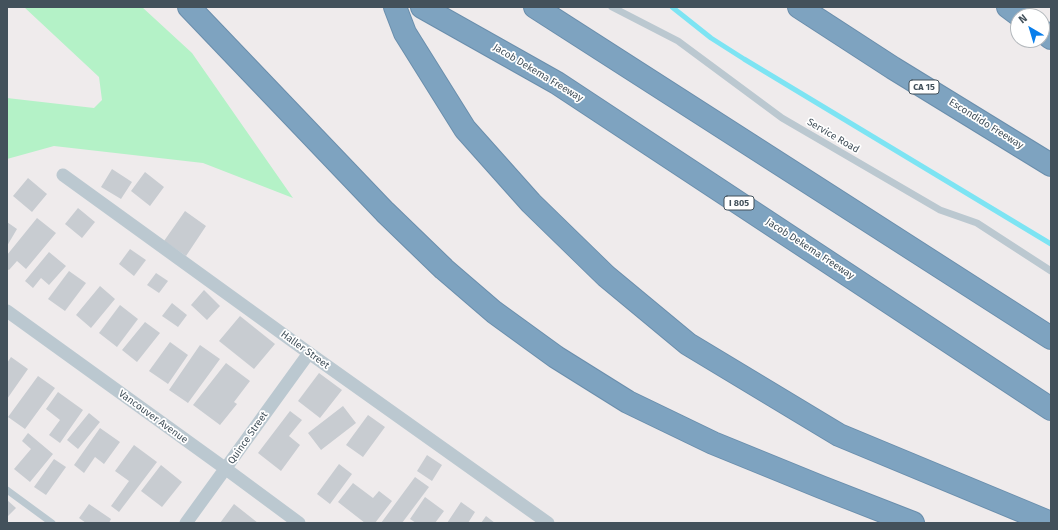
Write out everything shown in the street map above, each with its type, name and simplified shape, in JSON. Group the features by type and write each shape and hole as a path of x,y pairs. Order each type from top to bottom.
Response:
{"highway":[{"path":"189,7 385,212 444,269 494,312 556,357 628,402 713,443 913,523"},
{"path":"395,7 405,33 465,129 531,203 600,271 688,344 839,435 1050,523"},
{"name":"Jacob Dekema Freeway","path":"422,7 557,83 1051,409"},
{"path":"535,7 1051,338"},
{"name":"Escondido Freeway","path":"798,7 893,68 1051,165"}],"street":[{"name":"Haller Street","path":"63,175 309,353 548,523"},
{"name":"Vancouver Avenue","path":"7,311 299,523"},
{"name":"Quince Street","path":"186,523 309,353"}],"lane":[{"name":"Service Road","path":"612,7 678,41 782,118 940,210 977,223 1051,271"},
{"path":"7,490 52,523"}],"green space":[{"path":"24,7 142,7 192,53 293,198 203,163 54,146 7,159 7,98 94,108 102,100 99,77"}],"building":[{"path":"112,169 132,182 121,199 101,187"},
{"path":"145,172 164,187 150,206 131,191"},
{"path":"28,178 47,194 32,212 13,196"},
{"path":"78,208 95,222 82,238 65,224"},
{"path":"185,211 206,226 186,256 164,241"},
{"path":"37,218 56,233 26,269 17,261 9,270 7,269 7,255"},
{"path":"7,222 17,229 7,246"},
{"path":"130,249 146,260 134,276 119,264"},
{"path":"49,252 66,266 49,285 41,278 33,288 25,281"},
{"path":"69,271 86,283 65,311 48,299"},
{"path":"156,273 168,281 159,293 147,285"},
{"path":"100,286 115,299 91,328 76,315"},
{"path":"204,290 220,306 207,320 191,305"},
{"path":"172,303 187,315 178,327 162,316"},
{"path":"120,305 138,319 117,347 99,333"},
{"path":"240,316 275,344 254,369 219,341"},
{"path":"145,322 160,333 137,362 122,350"},
{"path":"170,342 188,355 168,384 149,371"},
{"path":"200,345 220,359 188,403 169,390"},
{"path":"11,357 28,369 7,399 7,363"},
{"path":"226,363 250,381 234,402 237,404 220,425 193,405"},
{"path":"319,373 342,390 320,418 298,401"},
{"path":"38,376 55,388 25,429 8,417"},
{"path":"58,392 83,410 60,443 49,435 60,420 46,409"},
{"path":"343,406 356,423 321,450 308,433"},
{"path":"290,411 302,420 289,436 300,445 281,471 258,453"},
{"path":"89,413 100,422 78,449 67,440"},
{"path":"368,415 385,427 363,457 346,445"},
{"path":"100,428 120,442 104,464 95,457 84,473 74,465"},
{"path":"28,433 53,454 30,482 14,469 31,449 22,441"},
{"path":"134,445 157,462 119,512 111,506 129,481 115,471"},
{"path":"427,455 442,465 432,481 417,471"},
{"path":"54,459 66,467 46,495 34,487"},
{"path":"339,464 352,474 330,504 317,494"},
{"path":"161,465 182,482 162,507 141,491"},
{"path":"415,477 429,487 402,523 381,523"},
{"path":"353,483 373,498 379,491 392,501 375,523 365,523 338,502"},
{"path":"425,497 444,511 435,523 416,523 410,519"},
{"path":"7,500 16,508 7,517"},
{"path":"461,502 475,512 468,523 447,523"},
{"path":"89,504 111,519 109,523 86,523 79,518"},
{"path":"234,504 258,523 220,523"},
{"path":"486,516 495,523 481,523"}],"waterway":[{"path":"672,7 711,38 744,59 1051,244"}]}
